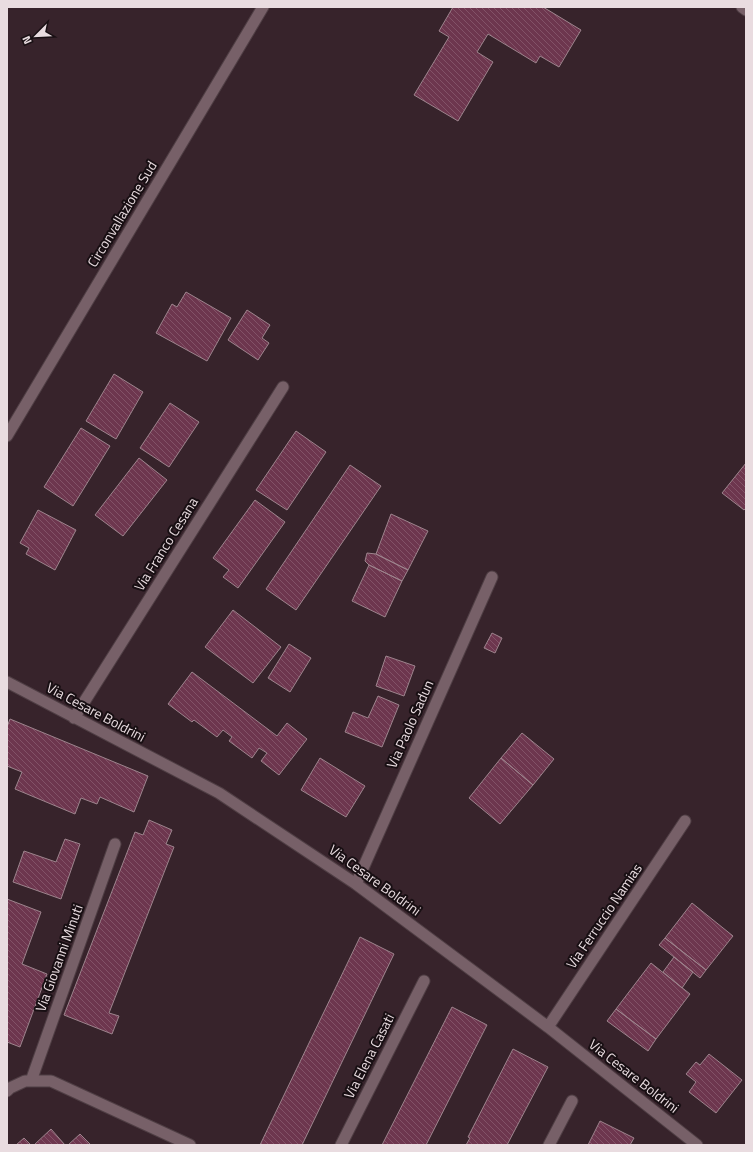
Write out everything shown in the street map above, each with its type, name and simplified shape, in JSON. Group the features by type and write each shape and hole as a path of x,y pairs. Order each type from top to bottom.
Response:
{"street":[{"name":"Circonvallazione Sud","path":"7,436 263,7"},
{"path":"742,7 746,10"},
{"name":"Via Franco Cesana","path":"74,718 282,387"},
{"name":"Via Paolo Sadun","path":"356,884 492,577"},
{"name":"Via Cesare Boldrini","path":"7,682 219,793 356,884 548,1027 698,1145"},
{"name":"Via Ferruccio Namias","path":"548,1027 686,821"},
{"name":"Via Giovanni Minuti","path":"31,1081 115,844"},
{"name":"Via Elena Casati","path":"341,1145 424,981"},
{"path":"7,1091 25,1081 51,1081 190,1145"},
{"path":"549,1145 572,1101"}],"building":[{"path":"453,7 543,7 581,30 559,67 540,56 536,63 488,34 477,52 493,62 458,121 414,95 449,37 439,31"},
{"path":"186,292 231,318 207,361 156,333 172,304 177,307"},
{"path":"247,310 270,325 262,338 269,343 258,360 228,340"},
{"path":"114,374 143,392 116,439 86,421"},
{"path":"170,403 199,422 169,467 140,448"},
{"path":"81,428 110,446 73,506 44,487"},
{"path":"296,431 326,452 287,510 256,490"},
{"path":"139,458 167,480 123,536 95,515"},
{"path":"746,463 746,508 744,510 722,493"},
{"path":"350,465 381,486 296,610 266,589"},
{"path":"255,500 285,522 238,588 223,577 229,570 213,558"},
{"path":"38,510 76,530 55,570 26,554 29,548 20,543"},
{"path":"391,514 428,531 408,570 376,554"},
{"path":"367,553 376,554 408,570 402,581 369,565 365,561"},
{"path":"369,565 402,581 385,617 352,601"},
{"path":"233,610 281,647 253,683 205,647"},
{"path":"492,633 502,638 495,653 484,648"},
{"path":"289,644 311,658 290,692 268,678"},
{"path":"386,656 415,666 404,696 376,686"},
{"path":"192,672 277,736 287,723 307,739 279,775 261,761 267,753 259,748 252,758 229,741 232,737 223,730 217,737 194,720 192,722 168,704"},
{"path":"378,696 399,705 382,747 345,732 353,712 368,718"},
{"path":"10,719 148,776 134,812 100,797 97,804 81,798 75,814 15,789 22,772 7,766 7,727"},
{"path":"522,733 554,759 533,785 501,758"},
{"path":"320,758 365,786 346,817 301,790"},
{"path":"501,758 533,785 500,824 469,798"},
{"path":"149,820 172,830 166,844 174,847 109,1013 119,1016 112,1034 64,1015 135,832 143,835"},
{"path":"65,839 80,844 61,899 13,882 24,851 56,862"},
{"path":"7,899 41,912 22,964 47,974 20,1047 7,1042"},
{"path":"692,903 733,936 706,970 665,938"},
{"path":"360,937 394,954 302,1145 260,1145"},
{"path":"665,938 706,970 700,978 659,945"},
{"path":"674,957 693,972 682,988 663,972"},
{"path":"651,963 690,994 656,1039 616,1009"},
{"path":"452,1007 487,1025 426,1145 382,1145"},
{"path":"616,1009 656,1039 648,1051 607,1021"},
{"path":"513,1049 548,1067 507,1145 466,1145 470,1138 468,1137"},
{"path":"709,1054 742,1080 716,1113 689,1092 696,1082 686,1074 696,1062 700,1065"},
{"path":"600,1121 634,1138 630,1145 588,1145"},
{"path":"51,1129 65,1145 34,1145"},
{"path":"80,1134 91,1145 68,1145"},
{"path":"24,1138 31,1145 16,1145"}]}
